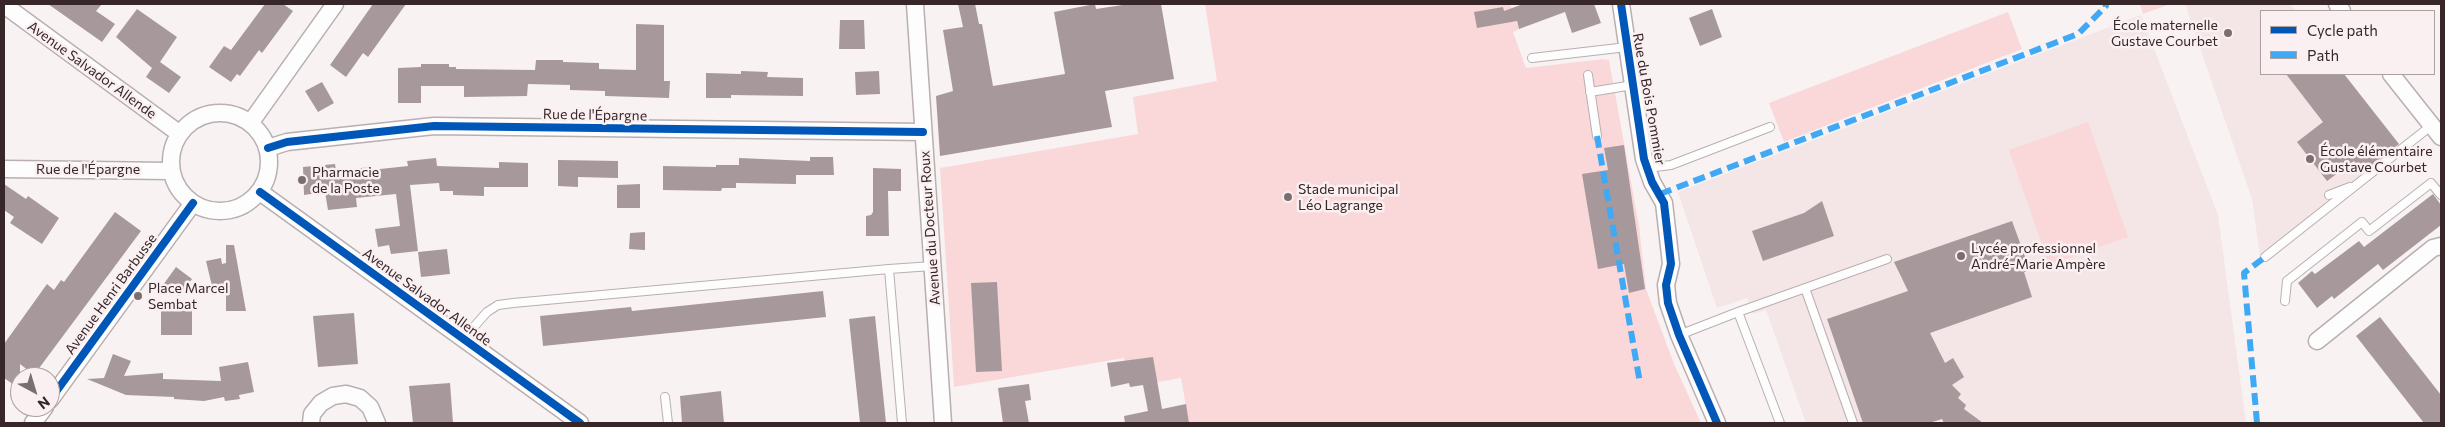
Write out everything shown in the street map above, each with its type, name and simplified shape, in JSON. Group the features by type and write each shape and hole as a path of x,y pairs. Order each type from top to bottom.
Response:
{"street":[{"path":"251,122 335,4"},
{"name":"Avenue du Docteur Roux","path":"915,4 943,423"},
{"name":"Rue du Bois Pommier","path":"1621,4 1647,168 1652,182 1664,203 1671,264 1666,285 1668,303 1679,335 1717,423"},
{"name":"Avenue Salvador Allende","path":"4,5 180,134"},
{"path":"2392,75 2437,131"},
{"path":"226,112 251,122 261,134 268,148 270,163 267,179 260,192 249,202 235,209 221,212 206,209 193,203 179,189 171,171 173,145 180,134 194,120 212,113 226,112"},
{"name":"Rue de l'Épargne","path":"268,148 287,142 434,126 923,132"},
{"name":"Rue de l'Épargne","path":"4,169 171,171"},
{"name":"Avenue Salvador Allende","path":"260,192 580,423"},
{"name":"Avenue Henri Barbusse","path":"60,386 193,203"},
{"path":"2317,341 2433,248 2441,246"},
{"path":"311,423 312,414 321,403 332,396 346,394 360,398 370,407 377,423"}],"lane":[{"path":"1532,58 1627,47"},
{"path":"1588,75 1597,136"},
{"path":"1590,92 1633,85"},
{"path":"1647,168 1671,165 1770,127"},
{"path":"2265,257 2356,185 2437,131"},
{"path":"2285,301 2287,281 2362,222 2369,231 2431,183 2441,195"},
{"path":"2329,195 2356,185"},
{"path":"1679,335 1887,259"},
{"path":"464,338 487,312 498,305 932,266"},
{"path":"889,269 902,423"},
{"path":"1805,288 1853,423"},
{"path":"1738,312 1780,423"},
{"path":"665,397 668,423"}],"shaded area":[{"name":"Stade municipal Léo Lagrange","path":"1205,4 1510,4 1519,29 1513,32 1526,68 1603,59 1609,60 1639,226 1646,289 1674,364 1701,423 1189,423 1181,378 1130,387 1124,358 954,387 940,168 1138,134 1133,97 1217,81"},
{"path":"2140,4 2170,4 2143,14"},
{"name":"École élémentaire Gustave Courbet","path":"2185,4 2290,4 2295,10 2260,10 2260,75 2345,75 2399,145 2260,256 2252,199"},
{"path":"2008,12 2022,49 1784,142 1769,103"},
{"name":"Lycée professionnel André-Marie Ampère","path":"2141,15 2218,215 2246,423 1806,423 1766,310 1753,314 1747,298 1717,308 1678,192"},
{"path":"2088,122 2128,237 2049,265 2009,150"}],"building":[{"path":"48,4 102,4 96,11 115,24 102,42"},
{"path":"265,4 283,4 293,11 262,53 259,50 240,76 237,74 231,82 209,67 224,46 231,50"},
{"path":"373,4 406,4 368,57 363,53 346,77 330,65"},
{"path":"958,4 975,4 979,24 982,24 993,86 1065,74 1054,12 1095,4 1096,9 1129,4 1161,4 1174,79 1105,91 1112,127 940,156 936,96 953,91 943,30 963,27"},
{"path":"1523,4 1594,4 1601,23 1572,33 1565,12 1519,29 1517,21 1477,28 1474,12 1503,7 1504,11"},
{"path":"137,9 177,37 160,62 181,77 169,93 146,77 152,68 116,37"},
{"path":"1712,9 1722,37 1700,46 1689,18"},
{"path":"840,20 864,20 865,49 839,49"},
{"path":"636,24 664,25 664,81 670,81 669,98 605,96 605,91 570,90 570,85 528,84 527,96 464,97 464,86 421,86 421,103 398,103 398,68 421,67 421,64 449,64 449,67 456,67 456,69 535,70 536,60 563,60 563,62 599,63 599,69 636,70"},
{"path":"741,71 768,72 767,77 803,78 803,96 731,95 731,98 706,98 706,73 741,74"},
{"path":"879,71 880,94 856,95 855,72"},
{"path":"2287,75 2345,75 2399,144 2363,172 2354,161 2327,181 2297,142 2323,122"},
{"path":"322,82 334,103 318,112 305,91"},
{"path":"1624,145 1645,289 1629,293 1624,264 1598,269 1582,174 1608,170 1604,148"},
{"path":"810,157 833,157 834,175 796,175 796,184 736,183 736,188 722,188 721,191 663,190 663,166 716,167 716,165 739,165 739,158 810,161"},
{"path":"436,158 437,166 499,168 499,162 528,163 528,187 484,187 484,196 453,195 453,191 440,191 439,183 410,185 418,251 391,254 389,245 378,247 375,229 400,226 396,194 356,198 357,207 328,210 325,192 304,195 303,167 335,164 336,171 370,167 371,170 408,166 407,161"},
{"path":"558,160 618,161 618,178 578,177 578,187 558,186"},
{"path":"873,168 901,169 901,191 888,191 889,236 866,236 866,216 871,215 873,212"},
{"path":"4,184 26,199 28,196 59,218 42,244 10,223 14,217 4,210"},
{"path":"640,184 640,208 617,208 617,185"},
{"path":"2433,194 2441,205 2441,225 2383,270 2378,264 2334,299 2332,296 2317,308 2298,283 2312,271 2315,274 2359,241 2364,247"},
{"path":"1822,201 1834,236 1763,261 1752,231 1804,213"},
{"path":"115,212 141,231 40,367 24,367 20,364 20,367 10,367 10,382 4,378 4,344 47,284 54,290 61,280 64,282"},
{"path":"2012,221 2030,270 2024,272 2032,297 1930,333 1945,363 1953,358 1964,377 1952,385 1961,394 1958,398 1966,405 1964,409 1983,423 1944,423 1942,419 1929,423 1863,423 1827,319 1908,291 1894,262"},
{"path":"645,232 645,250 629,249 630,233"},
{"path":"226,245 234,245 246,311 226,311 226,283 212,286 206,261 221,258 222,264 226,263"},
{"path":"447,249 450,274 421,277 418,252"},
{"path":"176,267 192,279 179,296 163,285"},
{"path":"997,282 1002,371 976,372 971,283"},
{"path":"823,291 826,317 543,346 540,316 631,307 632,311"},
{"path":"161,310 192,311 192,335 161,335"},
{"path":"354,313 358,364 318,367 313,316"},
{"path":"875,316 886,423 860,423 849,319"},
{"path":"2380,317 2441,395 2441,423 2424,423 2356,336"},
{"path":"113,354 131,361 124,376 163,373 163,379 221,381 219,367 248,362 254,392 239,395 240,399 225,401 224,397 204,401 174,399 174,397 126,395 87,379 104,378"},
{"path":"1153,357 1162,409 1186,404 1189,423 1125,423 1124,416 1148,411 1143,385 1130,387 1129,383 1111,387 1107,363"},
{"path":"450,383 453,423 413,423 409,386"},
{"path":"1029,384 1031,400 1025,401 1029,423 1003,423 998,388"},
{"path":"721,391 724,423 682,423 680,396"}],"marked path":[{"path":"1660,194 2078,34 2106,6 2105,4"},
{"path":"1597,136 1640,383"},
{"path":"2257,423 2244,273 2265,257"}],"cycle path":[{"path":"1621,4 1644,159 1652,182 1664,203 1671,264 1666,285 1668,303 1679,335 1717,423"},
{"path":"268,148 287,142 434,126 923,132"},
{"path":"260,192 580,423"},
{"path":"60,386 193,203"}],"place":[{"name":"École maternelle Gustave Courbet","path":"2228,33"},
{"name":"École élémentaire Gustave Courbet","path":"2310,159"},
{"name":"Pharmacie de la Poste","path":"302,180"},
{"name":"Stade municipal Léo Lagrange","path":"1288,197"},
{"name":"Lycée professionnel André-Marie Ampère","path":"1961,256"},
{"name":"Place Marcel Sembat","path":"138,296"}]}
